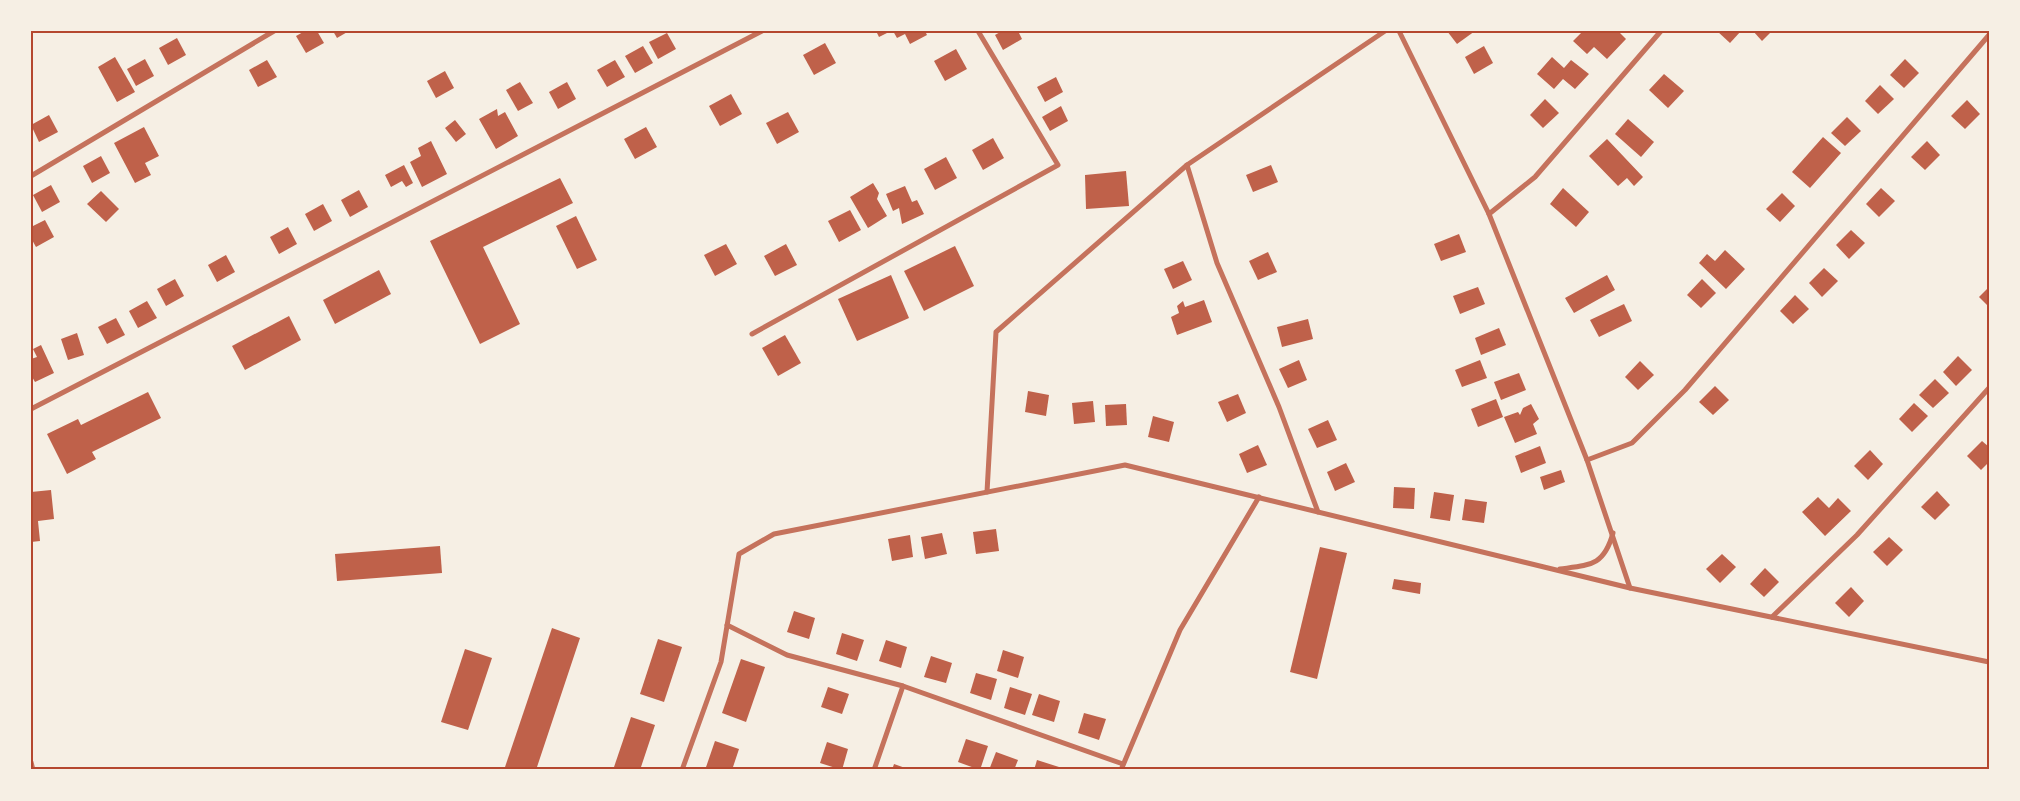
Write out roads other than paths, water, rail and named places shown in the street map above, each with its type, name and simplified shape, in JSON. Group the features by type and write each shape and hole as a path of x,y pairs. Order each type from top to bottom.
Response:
{"street":[{"path":"31,176 274,31"},
{"path":"31,409 762,31"},
{"path":"752,334 1058,165 978,31"},
{"path":"987,492 996,332 1187,165 1385,31"},
{"path":"1399,31 1489,214 1588,460 1630,588"},
{"path":"1489,214 1535,177 1661,31"},
{"path":"1588,460 1632,443 1685,390 1989,35"},
{"path":"1187,165 1217,262 1279,407 1318,512"},
{"path":"1772,617 1857,535 1989,388"},
{"path":"682,770 721,662 739,554 774,534 1125,465 1630,588 1989,662"},
{"path":"727,625 787,654 903,686 1122,767 1180,630 1259,497"},
{"path":"1555,570 1589,566 1602,558 1609,548 1613,532"},
{"path":"874,770 903,686"},
{"path":"31,762 32,770"}]}
